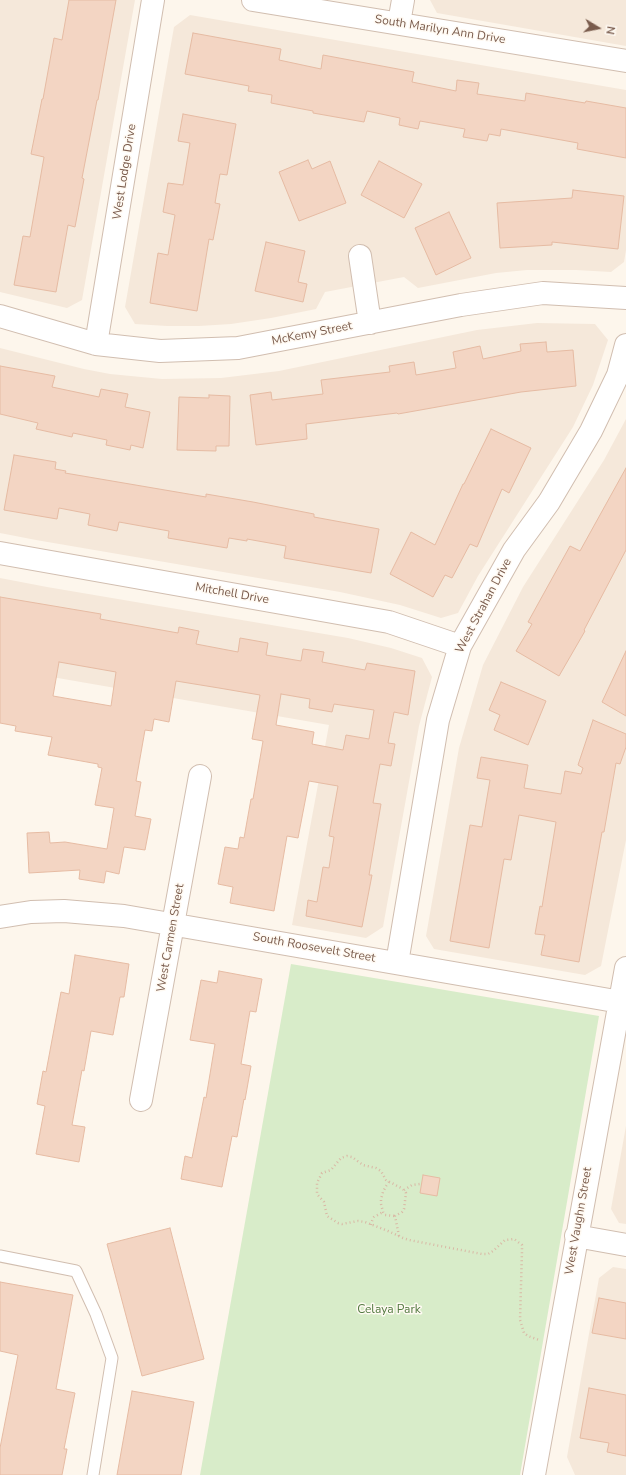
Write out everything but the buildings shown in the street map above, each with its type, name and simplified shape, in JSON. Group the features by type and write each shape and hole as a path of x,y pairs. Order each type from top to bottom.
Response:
{"street":[{"name":"West Lodge Drive","path":"96,344 153,0"},
{"name":"South Marilyn Ann Drive","path":"253,0 626,61"},
{"path":"399,23 403,0"},
{"path":"360,256 370,323"},
{"name":"McKemy Street","path":"0,316 96,344 160,351 238,348 461,305 543,293 626,298"},
{"name":"West Strahan Drive","path":"397,963 438,720 460,646 514,550 549,502 592,431 618,375 626,345"},
{"name":"Mitchell Drive","path":"0,553 389,622 460,646"},
{"name":"West Carmen Street","path":"141,1100 200,776"},
{"name":"South Roosevelt Street","path":"0,917 31,912 64,911 124,916 623,1002"},
{"name":"West Vaughn Street","path":"534,1475 576,1236 623,1002 626,968"},
{"path":"576,1236 626,1245"}],"lane":[{"path":"0,1256 76,1271 96,1314 112,1358 93,1475"}],"path":[{"path":"390,1182 386,1186 381,1199 383,1212 385,1215 395,1216 404,1209 406,1193 404,1190 399,1186 386,1180 381,1171 376,1168 363,1165 352,1156 341,1158 331,1170 322,1173 318,1182 317,1194 324,1202 327,1216 338,1223 342,1224 358,1221 409,1240 488,1254 505,1240 514,1239 522,1245 520,1320 522,1329 524,1333 533,1338 557,1343"},
{"path":"404,1190 412,1185 420,1184"},
{"path":"372,1225 374,1217 383,1212"},
{"path":"395,1216 399,1236"}],"shaded area":[{"path":"0,0 135,0 82,300 67,308 0,292"},
{"path":"430,0 626,0 626,46 437,13"},
{"path":"190,15 626,90 626,250 624,262 611,272 527,270 496,273 418,288 404,277 325,292 316,309 271,318 231,324 199,326 135,324 125,307 174,27"},
{"path":"537,323 595,324 608,340 593,385 573,427 478,576 458,613 441,618 400,605 340,592 0,533 0,348 110,374 162,379 221,378 279,371 477,330"},
{"path":"626,419 626,840 601,966 585,975 434,949 426,936 459,748 483,665 523,587 604,460"},
{"path":"0,578 348,638 391,648 422,658 432,677 419,726 383,927 366,938 292,925 329,725 0,668"},
{"path":"626,1126 626,1224 619,1223 611,1209"},
{"path":"613,1267 626,1269 626,1475 575,1475 567,1457 599,1278"}],"green space":[{"name":"Celaya Park","path":"291,964 599,1016 520,1475 200,1475"}]}
